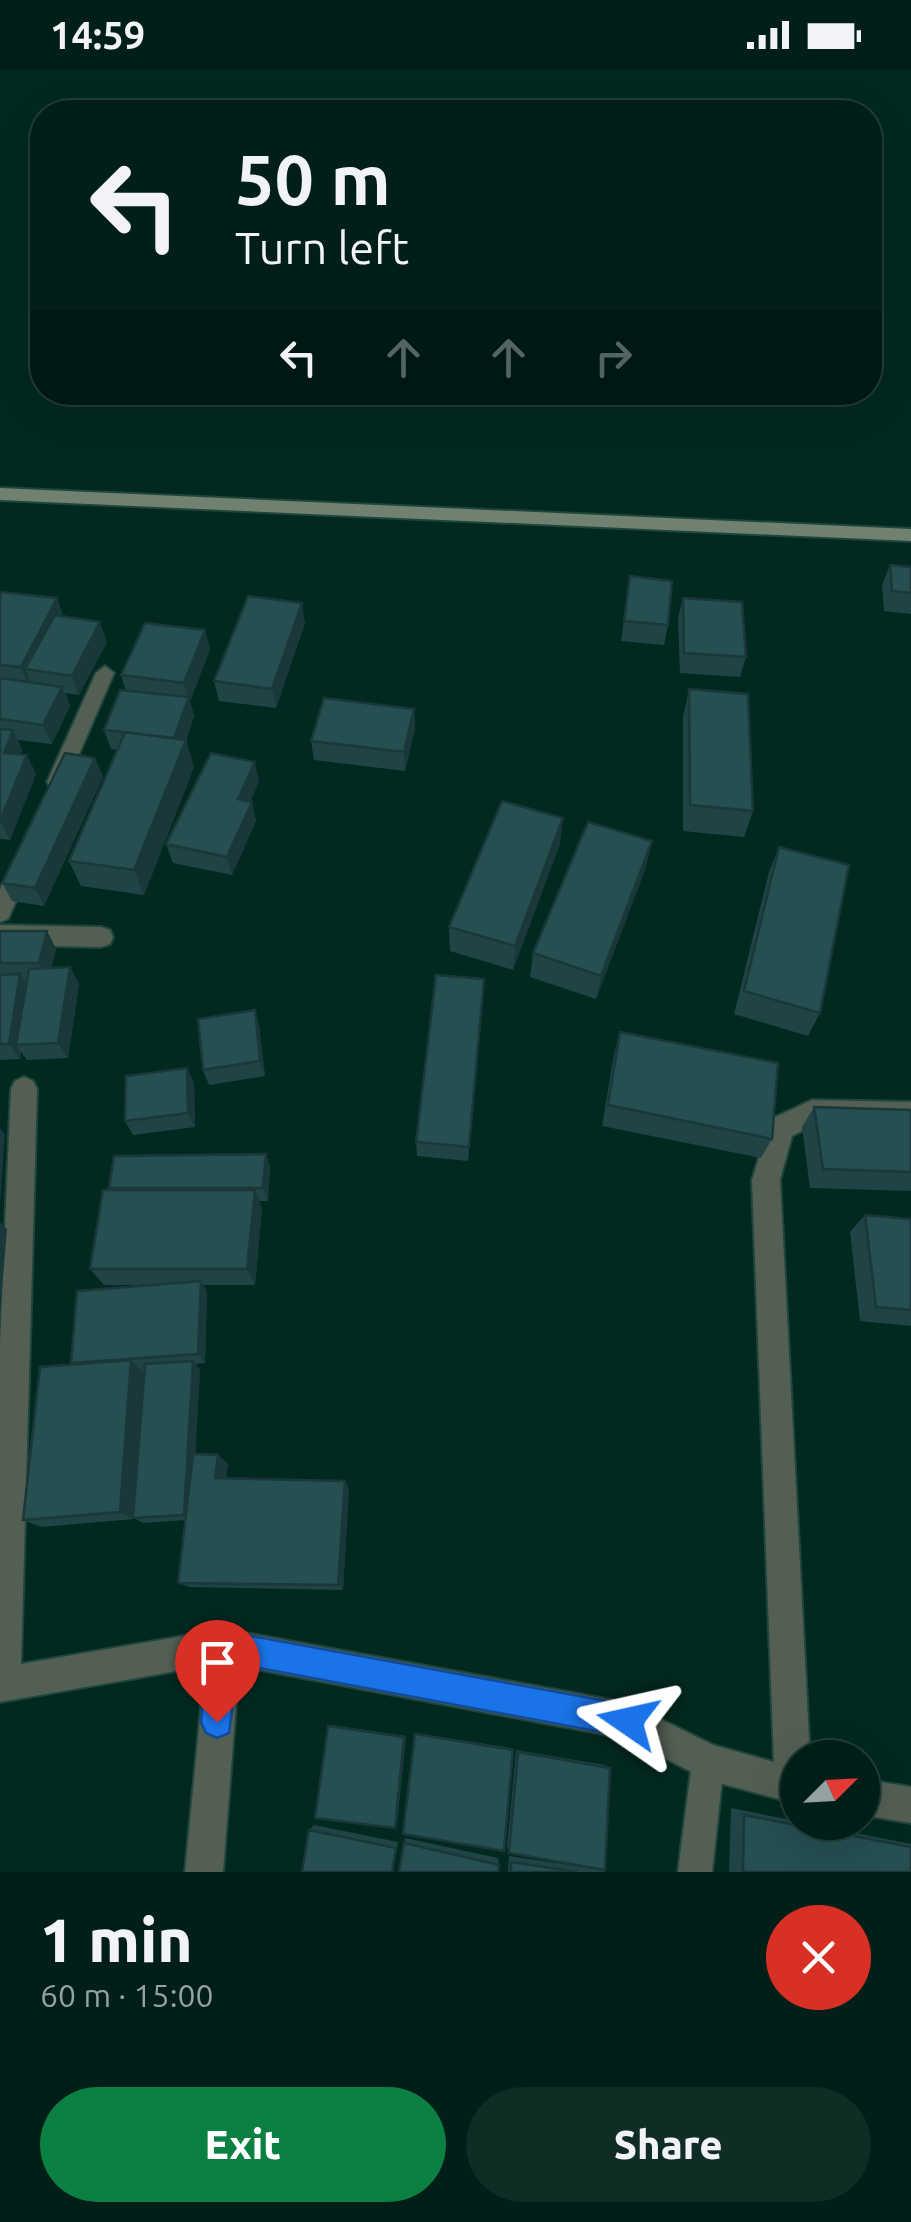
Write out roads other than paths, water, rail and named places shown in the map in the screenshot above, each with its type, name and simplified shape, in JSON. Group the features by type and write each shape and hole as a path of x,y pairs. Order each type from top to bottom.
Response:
{"street":[{"path":"0,494 911,534"},
{"path":"0,935 101,936"},
{"path":"24,1088 1,1685 224,1646 628,1721 708,1762 780,1782"},
{"path":"793,1740 766,1180 780,1128 812,1112 911,1114"},
{"path":"204,1872 224,1646"},
{"path":"880,1800 911,1805"}],"lane":[{"path":"45,810 104,674"},
{"path":"0,913 30,845"},
{"path":"696,1872 708,1762"}]}
